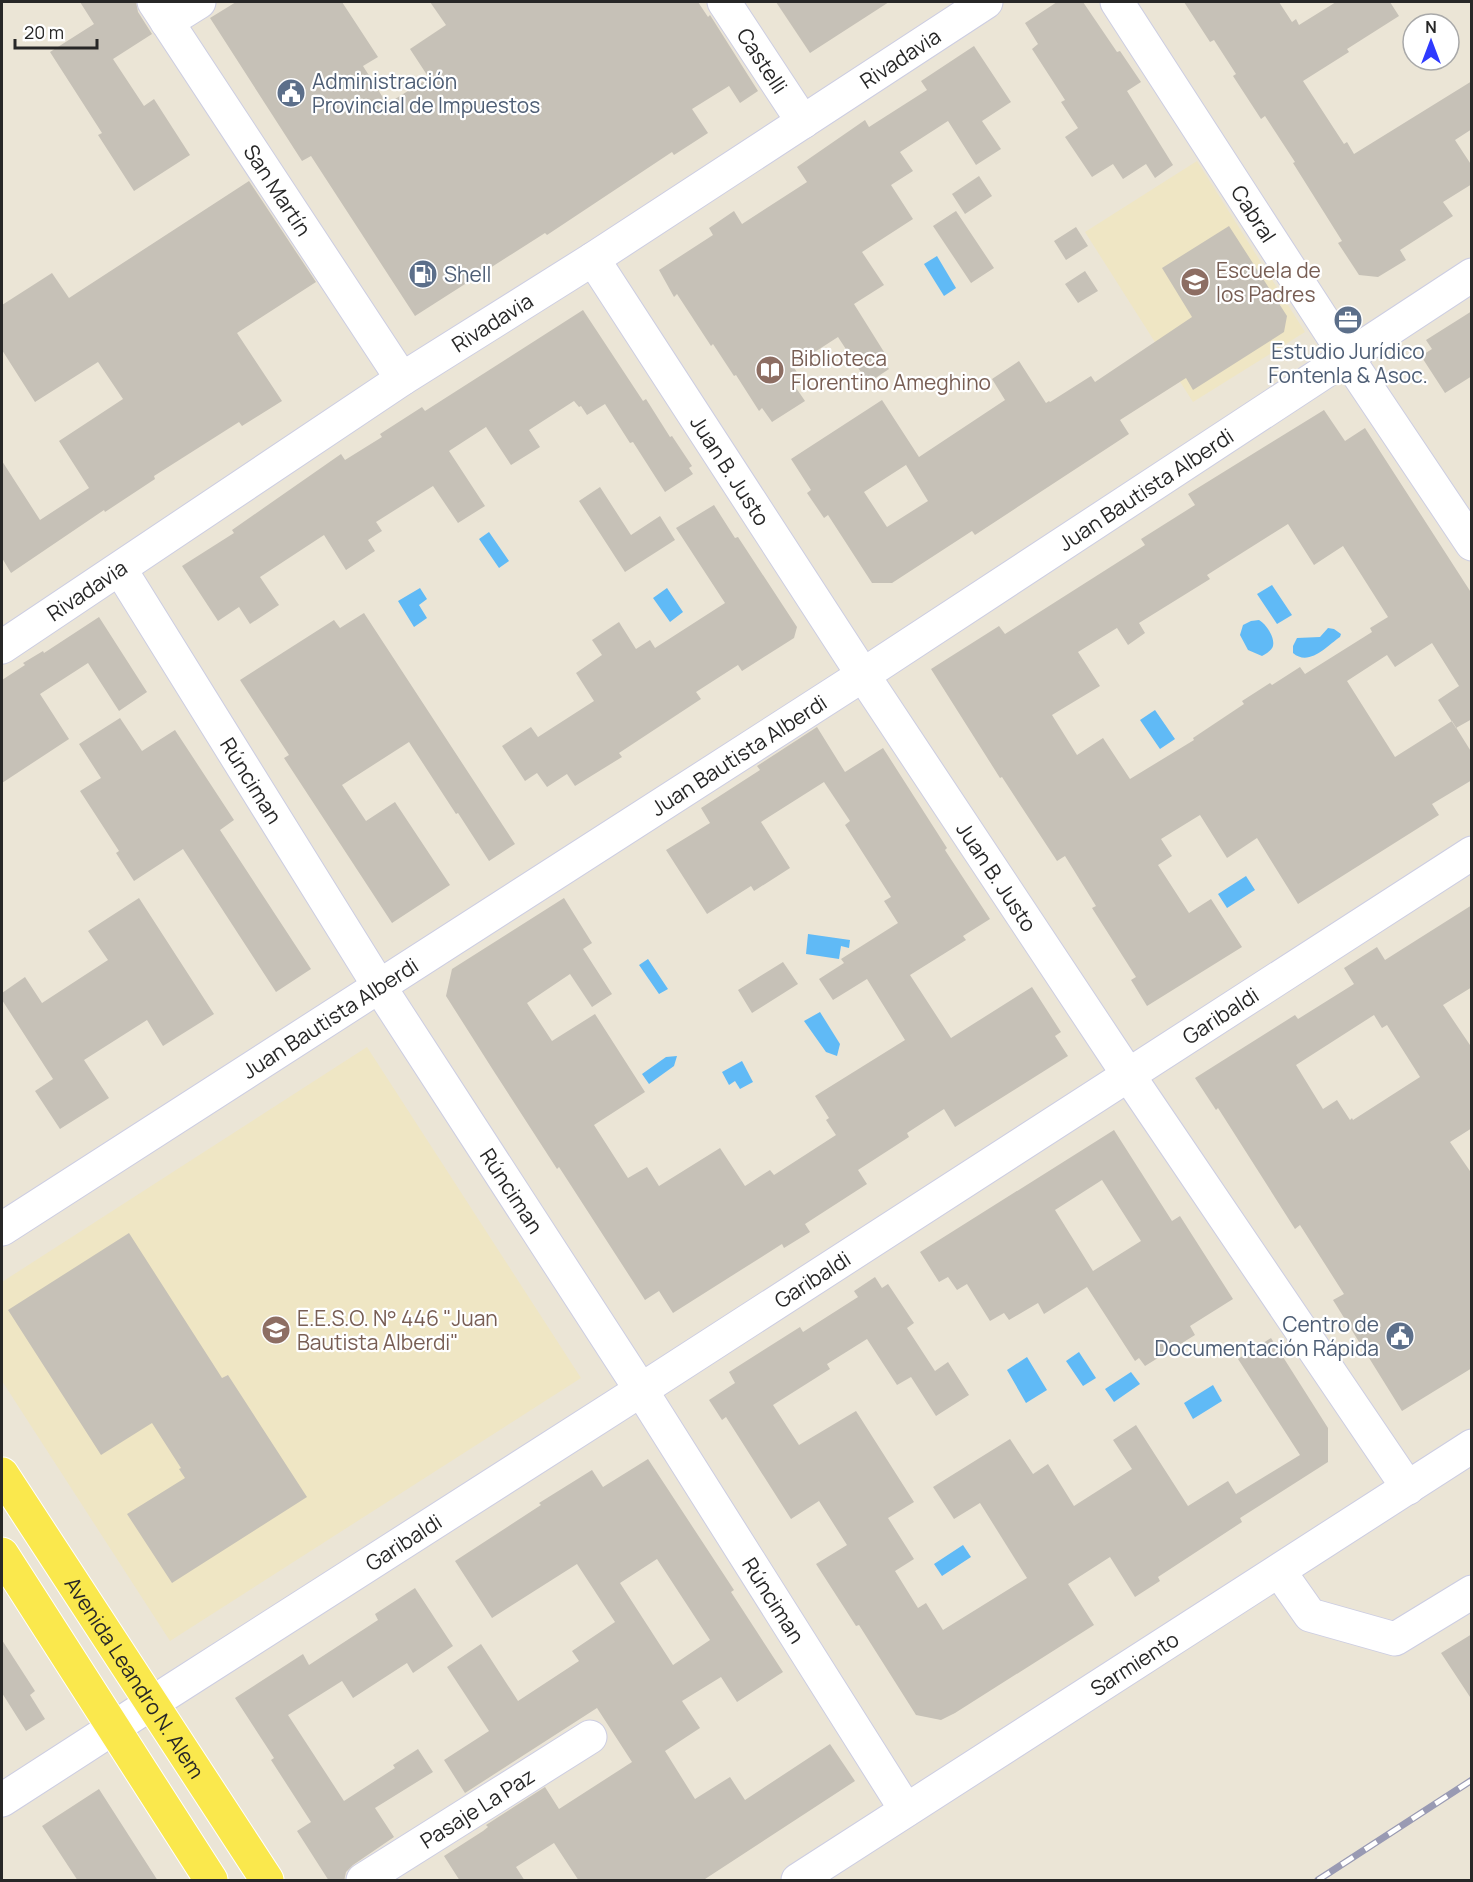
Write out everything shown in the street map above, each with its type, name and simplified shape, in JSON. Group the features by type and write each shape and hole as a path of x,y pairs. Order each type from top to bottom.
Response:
{"main road":[{"name":"Avenida Leandro N. Alem","path":"2,1474 267,1881"},
{"path":"2,1554 211,1881"}],"street":[{"path":"161,12 199,2"},
{"name":"Castelli","path":"724,2 803,122"},
{"name":"Rivadavia","path":"4,641 120,569 402,379 593,259 986,2"},
{"name":"Cabral","path":"1117,2 1346,356 1472,544"},
{"name":"San Martín","path":"161,12 402,379"},
{"name":"Juan B. Justo","path":"593,259 863,675 1129,1076 1408,1488"},
{"name":"Juan Bautista Alberdi","path":"2,1230 863,675 1472,275"},
{"name":"Rúnciman","path":"120,569 379,986 641,1390 906,1810"},
{"name":"Garibaldi","path":"2,1800 1472,853"},
{"name":"Sarmiento","path":"798,1881 1472,1446"},
{"path":"1279,1571 1310,1615 1395,1639 1472,1592"},
{"name":"Pasaje La Paz","path":"363,1881 590,1737"}],"shaded area":[{"name":"Escuela de los Padres","path":"1197,161 1305,332 1193,402 1085,232"},
{"name":"E.E.S.O. N° 446 \"Juan Bautista Alberdi\"","path":"367,1047 581,1378 170,1641 2,1381 2,1282"}],"water":[{"path":"937,256 956,288 944,296 924,264"},
{"path":"489,532 509,561 499,568 479,539"},
{"path":"1272,585 1292,615 1277,624 1257,594"},
{"path":"420,588 427,599 419,605 427,618 414,627 398,601"},
{"path":"667,588 683,612 670,622 653,598"},
{"path":"1259,620 1273,639 1273,646 1262,656 1248,650 1240,635 1243,625"},
{"path":"1328,628 1341,634 1324,650 1305,658 1293,653 1293,646 1297,638 1320,637"},
{"path":"1155,710 1175,739 1160,749 1140,720"},
{"path":"1246,876 1255,890 1227,908 1218,894"},
{"path":"808,934 850,940 849,948 841,946 839,959 806,954"},
{"path":"648,959 668,989 659,994 639,965"},
{"path":"820,1012 840,1044 837,1056 826,1052 804,1021"},
{"path":"677,1056 674,1066 649,1084 642,1074 666,1057"},
{"path":"742,1061 753,1082 740,1089 735,1081 729,1085 722,1072"},
{"path":"1079,1352 1096,1378 1083,1386 1066,1361"},
{"path":"1027,1357 1047,1390 1026,1403 1007,1370"},
{"path":"1131,1372 1140,1384 1114,1402 1105,1389"},
{"path":"1213,1385 1222,1401 1193,1419 1184,1403"},
{"path":"963,1545 971,1557 942,1576 934,1564"}],"building":[{"path":"80,2 136,2 138,12 152,34 113,59 144,106 154,99 190,155 134,191 98,135 102,133 50,52 94,24"},
{"path":"236,2 342,2 378,57 363,66 387,104 429,78 410,49 446,25 430,2 698,2 708,17 710,15 758,91 740,103 729,86 692,109 708,133 674,155 672,152 547,235 545,233 415,316 311,156 302,161 210,18"},
{"path":"776,2 889,2 810,53"},
{"path":"1057,2 1083,2 1117,52 1120,51 1141,82 1127,91 1173,165 1155,178 1146,164 1123,179 1113,164 1092,177 1065,137 1078,128 1061,102 1065,100 1032,49 1038,44 1025,23"},
{"path":"1184,2 1279,2 1292,22 1296,19 1299,25 1336,2 1390,2 1399,16 1347,49 1349,52 1303,81 1344,144 1347,142 1354,154 1472,81 1472,129 1455,140 1472,166 1472,184 1443,202 1453,216 1400,250 1406,260 1378,277 1359,275 1338,243 1342,241 1293,163 1295,162 1265,116 1261,119 1233,76 1236,74 1214,40 1210,42"},
{"path":"974,46 1011,102 982,121 1001,149 976,165 948,121 900,152 913,171 891,185 913,219 862,252 884,285 854,304 884,352 879,355 889,369 868,383 838,337 793,366 798,374 790,379 805,401 772,422 762,408 759,411 736,375 734,376 713,344 711,346 677,294 674,297 659,270 713,235 709,228 734,211 742,224 807,182 797,167 865,120 869,127 927,90 921,81"},
{"path":"979,176 992,196 965,214 952,194"},
{"path":"249,181 316,282 237,333 282,401 242,426 239,422 154,476 155,479 105,512 104,510 11,573 2,558 2,461 40,520 89,488 59,441 123,399 98,362 35,402 2,350 2,305 52,273 69,298"},
{"path":"956,211 994,268 971,283 933,226"},
{"path":"1229,226 1287,316 1284,332 1193,390 1186,378 1120,420 1129,434 975,535 972,531 892,583 872,583 828,515 824,518 807,493 811,490 791,459 882,400 919,457 1005,400 992,379 1019,361 1046,403 1091,376 1095,382 1192,317 1162,268","holes":["909,463 906,465 928,501 887,527 864,492"]},
{"path":"1076,227 1088,246 1066,260 1054,241"},
{"path":"1085,271 1098,291 1078,303 1065,284"},
{"path":"583,310 643,401 646,399 670,437 672,436 692,466 689,468 693,474 665,492 605,404 587,415 574,401 529,430 540,447 511,465 486,427 449,451 485,506 458,523 433,486 376,522 382,531 368,540 375,551 346,570 324,535 260,577 279,605 250,624 239,607 218,621 182,566 234,533 232,530 341,454 345,460 382,437 380,434 422,407 425,411"},
{"path":"1472,311 1472,376 1445,393 1421,356 1432,349 1426,340"},
{"path":"1324,410 1345,441 1365,428 1472,594 1472,719 1456,728 1472,753 1472,780 1432,804 1439,815 1298,904 1257,838 1227,858 1200,815 1161,839 1172,856 1158,865 1189,913 1211,899 1242,947 1147,1006 1131,980 1136,977 1092,908 1096,906 1065,856 1057,861 1002,777 1000,778 931,669 999,626 1005,634 1145,545 1141,539 1195,505 1188,494","holes":["1288,524 1314,565 1343,546 1388,617 1370,628 1372,632 1305,674 1300,667 1272,685 1270,683 1242,701 1244,704 1193,738 1194,740 1130,779 1103,738 1077,755 1052,715 1100,686 1078,652 1117,628 1128,645 1145,633 1139,623 1210,579 1207,575","1432,643 1459,686 1438,700 1452,721 1395,757 1347,681 1387,655 1395,667"]},
{"path":"600,487 631,535 660,516 675,540 625,572 579,501"},
{"path":"714,505 735,538 738,537 797,627 794,638 742,671 738,665 696,692 701,699 619,753 622,757 575,786 567,774 547,787 537,773 525,781 502,746 531,727 538,737 594,701 576,673 602,655 592,640 619,622 636,649 650,640 655,648 725,603 676,528"},
{"path":"364,613 515,844 489,861 409,742 342,785 366,821 395,802 450,885 392,923 284,758 289,755 240,680 334,620 340,628"},
{"path":"99,617 147,692 119,711 88,663 40,694 69,739 2,783 2,680 25,665 23,663 43,651 44,653"},
{"path":"120,718 142,751 175,730 234,820 220,830 311,969 276,992 183,849 134,881 116,853 119,851 80,791 101,778 79,744"},
{"path":"817,727 845,772 883,748 990,919 963,936 966,940 910,975 951,1038 1032,987 1061,1032 1055,1036 1068,1056 955,1127 944,1109 907,1133 909,1137 858,1170 867,1184 805,1224 810,1232 784,1248 782,1244 673,1313 659,1291 645,1300 493,1070 446,996 452,969 564,898 592,943 583,949 612,994 592,1007 570,974 527,1003 552,1041 595,1014 645,1092 594,1125 628,1178 647,1167 659,1186 720,1148 745,1186 770,1170 774,1175 836,1135 826,1120 829,1118 815,1096 905,1040 867,979 833,1000 819,979 844,963 841,959 898,923 884,901 891,897 845,825 850,821 824,782 761,822 790,868 754,891 751,886 707,914 666,850 710,823 701,808 760,770 757,766"},
{"path":"139,898 214,1014 163,1046 147,1020 84,1060 109,1098 60,1129 35,1091 53,1079 2,1000 2,993 25,977 42,1003 108,960 88,931"},
{"path":"1472,905 1472,987 1443,1005 1472,1048 1472,1128 1450,1142 1472,1174 1472,1368 1402,1411 1333,1300 1344,1294 1300,1225 1295,1229 1218,1108 1216,1110 1195,1078 1295,1015 1298,1019 1354,984 1344,968 1377,947 1385,960","holes":["1374,1015 1382,1028 1387,1025 1420,1077 1353,1120 1352,1118 1350,1120 1337,1100 1323,1109 1296,1065"]},
{"path":"783,962 798,984 752,1013 738,990"},
{"path":"1114,1130 1172,1221 1180,1216 1233,1299 1190,1326 1195,1335 1145,1366 1139,1358 1135,1361 1087,1287 1044,1314 1038,1303 1009,1320 1004,1313 990,1321 967,1284 957,1290 948,1277 939,1282 920,1252","holes":["1102,1180 1141,1241 1093,1271 1055,1210"]},
{"path":"129,1233 222,1378 228,1375 307,1497 172,1583 127,1514 185,1478 179,1469 181,1468 152,1423 101,1455 8,1310"},
{"path":"875,1277 882,1288 888,1284 914,1323 907,1328 935,1371 948,1362 969,1395 936,1416 911,1377 897,1385 867,1339 827,1364 830,1369 773,1405 799,1445 856,1411 914,1502 888,1518 914,1559 895,1571 918,1608 926,1603 943,1630 1027,1578 980,1503 954,1519 933,1487 1010,1439 1033,1474 1048,1464 1074,1506 1132,1469 1113,1440 1136,1425 1188,1506 1228,1481 1236,1494 1300,1455 1238,1359 1271,1338 1328,1428 1328,1462 1240,1518 1242,1522 1158,1577 1160,1581 1135,1597 1110,1557 1068,1584 1094,1625 955,1713 941,1720 916,1715 859,1625 856,1626 816,1564 847,1545 819,1501 791,1519 726,1417 722,1420 709,1400 735,1383 729,1372 800,1327 803,1332 858,1297 854,1291"},
{"path":"648,1459 734,1590 731,1592 783,1672 737,1702 721,1677 682,1701 700,1728 665,1751 695,1799 730,1777 745,1800 830,1744 855,1781 702,1881 579,1881 554,1843 516,1867 525,1881 460,1881 444,1856 483,1831 488,1827 486,1825 545,1787 559,1809 632,1762 597,1708 465,1793 444,1760 489,1731 447,1667 481,1644 518,1701 579,1661 572,1651 615,1622 577,1564 492,1618 455,1561 541,1505 539,1503 592,1470 603,1487","holes":["657,1559 710,1640 673,1665 620,1583"]},
{"path":"415,1588 453,1646 413,1673 407,1663 353,1698 342,1681 288,1715 344,1801 395,1768 393,1765 418,1749 433,1772 375,1808 394,1837 353,1865 346,1872 344,1881 329,1881 297,1831 311,1822 271,1760 274,1758 235,1698 303,1654 309,1665 378,1620 375,1614"},
{"path":"1472,1634 1472,1700 1441,1653"},
{"path":"2,1640 35,1691 30,1695 45,1719 26,1731 2,1693"},
{"path":"99,1789 158,1881 78,1881 42,1826"}],"railway":[{"path":"1318,1880 1472,1780"}],"place":[{"name":"Administración Provincial de Impuestos","path":"291,93"},
{"name":"Shell","path":"423,274"},
{"name":"Escuela de los Padres","path":"1195,282"},
{"name":"Estudio Jurídico Fontenla & Asoc.","path":"1348,320"},
{"name":"Biblioteca Florentino Ameghino","path":"770,370"},
{"name":"E.E.S.O. N° 446 \"Juan Bautista Alberdi\"","path":"276,1330"},
{"name":"Centro de Documentación Rápida","path":"1400,1336"}]}
